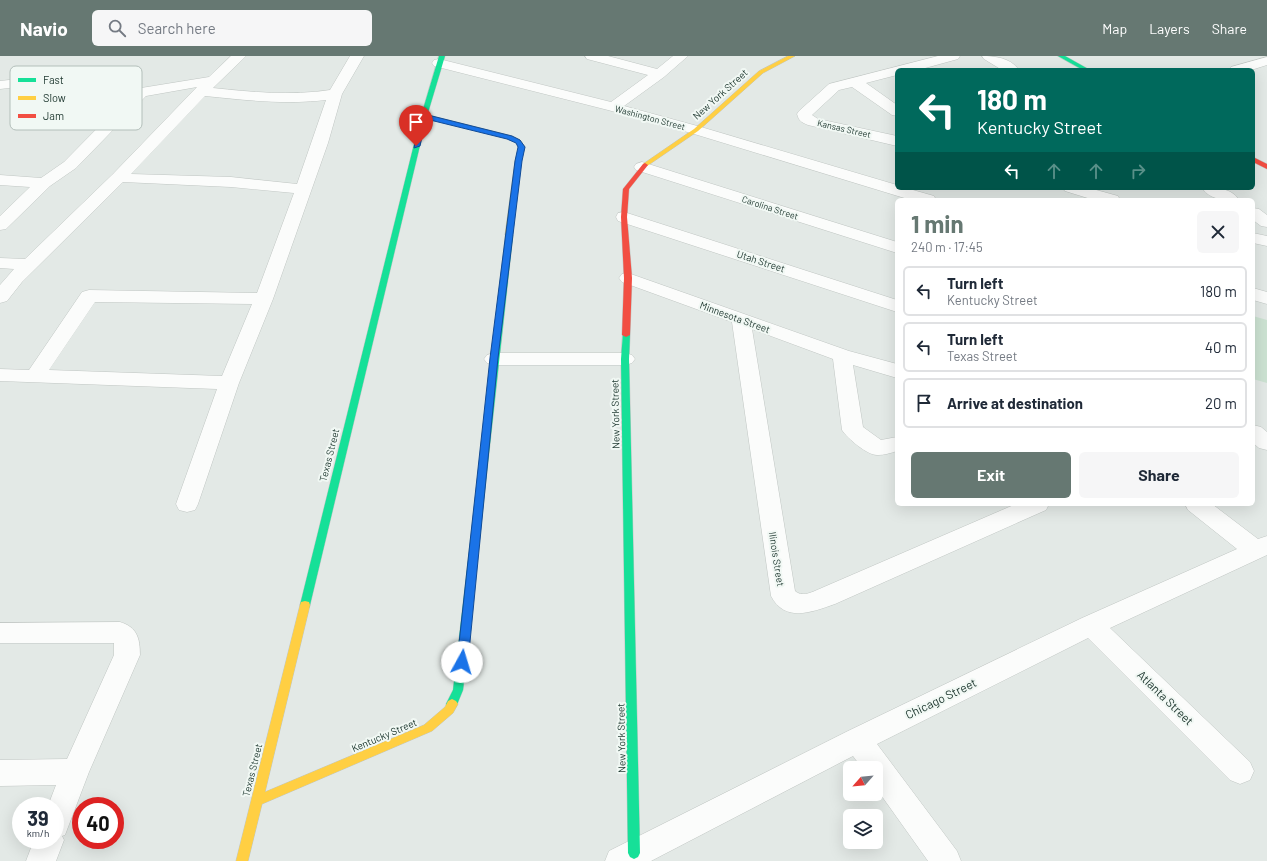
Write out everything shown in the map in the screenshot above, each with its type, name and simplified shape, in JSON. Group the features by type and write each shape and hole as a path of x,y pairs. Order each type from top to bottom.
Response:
{"street":[{"path":"0,297 99,195 119,177 201,91 239,56"},
{"path":"187,504 229,384 264,299 320,143 335,94 358,56"},
{"path":"592,56 659,74"},
{"path":"613,107 682,56"},
{"name":"New York Street","path":"627,857 625,359 628,278 624,217 626,189 642,167 696,130 761,72 792,56"},
{"path":"922,68 953,56"},
{"path":"989,56 1009,68"},
{"path":"1061,56 1083,68"},
{"name":"Washington Street","path":"441,60 696,130 921,198"},
{"name":"Texas Street","path":"242,861 424,116 441,60"},
{"path":"1243,68 1267,61"},
{"name":"Kansas Street","path":"895,71 834,87 804,114 806,119 812,122 895,141"},
{"path":"142,92 213,80"},
{"path":"853,81 895,111"},
{"path":"0,85 10,84"},
{"path":"201,91 274,98 307,98 335,94"},
{"name":"Kentucky Street","path":"256,801 428,728 448,710 458,690 494,358 518,161 522,147 518,141 510,137 424,116"},
{"path":"0,225 44,183 70,165 104,130"},
{"path":"1255,160 1267,167"},
{"name":"Carolina Street","path":"642,167 895,247"},
{"path":"119,177 133,179 231,182 303,189"},
{"path":"0,180 44,183"},
{"path":"1078,190 1105,198"},
{"path":"1111,190 1123,198"},
{"path":"1214,190 1228,198"},
{"path":"1255,214 1267,222"},
{"name":"Utah Street","path":"624,217 895,305"},
{"path":"1255,238 1267,241"},
{"path":"0,263 30,265"},
{"name":"Minnesota Street","path":"628,278 842,355 895,371"},
{"path":"1255,295 1267,298"},
{"path":"34,376 89,296 264,299"},
{"name":"Ilinois Street","path":"741,319 783,596 790,602 802,605 826,597 1033,506"},
{"path":"842,355 853,430 877,448 895,444"},
{"path":"494,358 625,359"},
{"path":"0,375 229,384"},
{"path":"1255,434 1267,443"},
{"path":"1199,506 1261,547"},
{"name":"Chicago Street","path":"627,857 858,740 1091,625 1261,547"},
{"name":"Atlanta Street","path":"1091,625 1240,771"},
{"path":"0,633 120,632 127,641 127,655 75,772 64,801"},
{"path":"858,740 946,861"},
{"path":"0,773 75,772"},
{"path":"41,861 46,849"}],"green space":[{"path":"1255,317 1267,320 1267,383 1255,380"}],"traffic: fast":[{"path":"305,605 424,116 442,56"},
{"path":"1061,56 1083,68"},
{"path":"452,704 458,690 509,235"},
{"path":"626,335 625,359 634,853"}],"traffic: slow":[{"path":"645,165 696,130 761,72 792,56"},
{"path":"424,116 510,137 518,141 522,147 518,161 509,235"},
{"path":"242,861 305,605"},
{"path":"256,801 428,728 449,710 452,704"}],"traffic: jam":[{"path":"1255,160 1267,167"},
{"path":"626,335 628,278 624,217 626,189 645,165"}],"route":[{"path":"416,146 424,116 510,137 518,141 522,147 518,161 494,358 462,662"}]}
